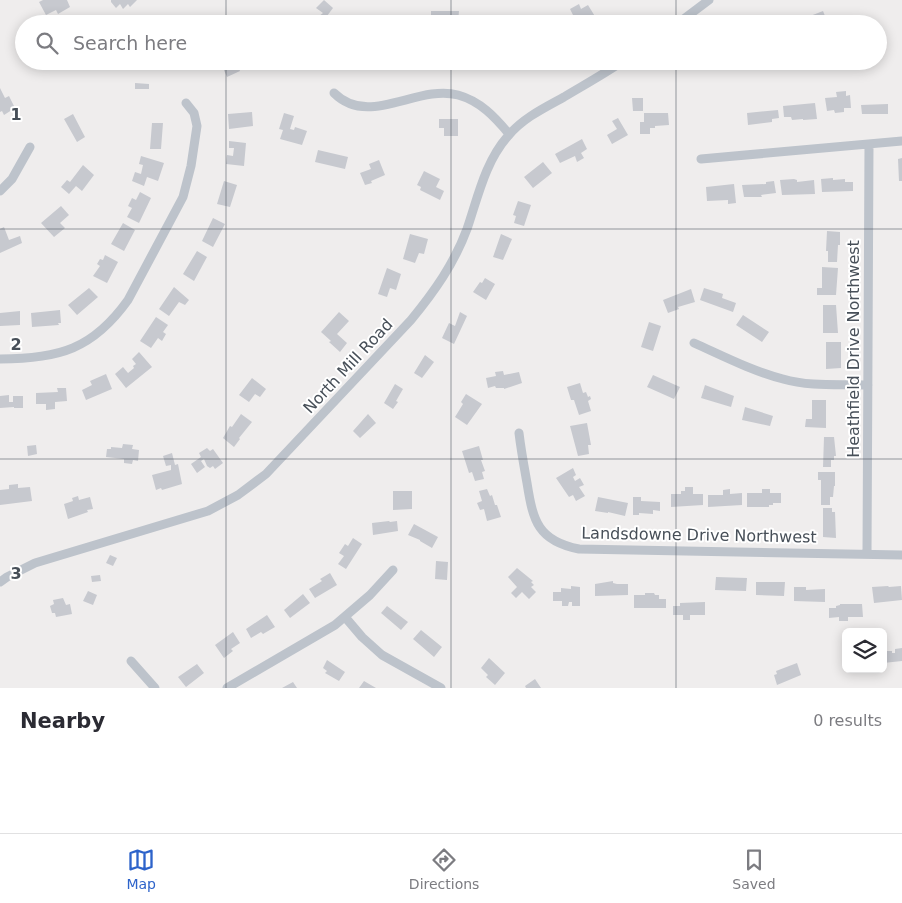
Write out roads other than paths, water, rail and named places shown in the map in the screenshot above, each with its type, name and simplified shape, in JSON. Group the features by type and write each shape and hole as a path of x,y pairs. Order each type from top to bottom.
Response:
{"street":[{"path":"689,15 709,0"},
{"name":"North Mill Road","path":"0,582 35,563 208,511 238,495 266,474 411,320 433,294 460,247 492,158 509,134 531,116 610,70"},
{"path":"334,93 347,104 363,107 390,104 431,93 458,95 470,99 486,109 509,134"},
{"path":"0,358 39,358 58,354 90,339 117,316 128,300 184,197 197,126 194,113 186,103"},
{"path":"701,159 902,141"},
{"name":"Heathfield Drive Northwest","path":"867,554 870,145"},
{"path":"0,192 12,179 30,147"},
{"path":"694,343 757,371 784,380 819,384 868,385"},
{"name":"Landsdowne Drive Northwest","path":"519,433 533,516 546,534 564,546 579,548 902,555"},
{"path":"228,688 335,625 370,595 393,570"},
{"path":"346,617 362,638 382,655 441,688"},
{"path":"131,661 155,688"}]}
